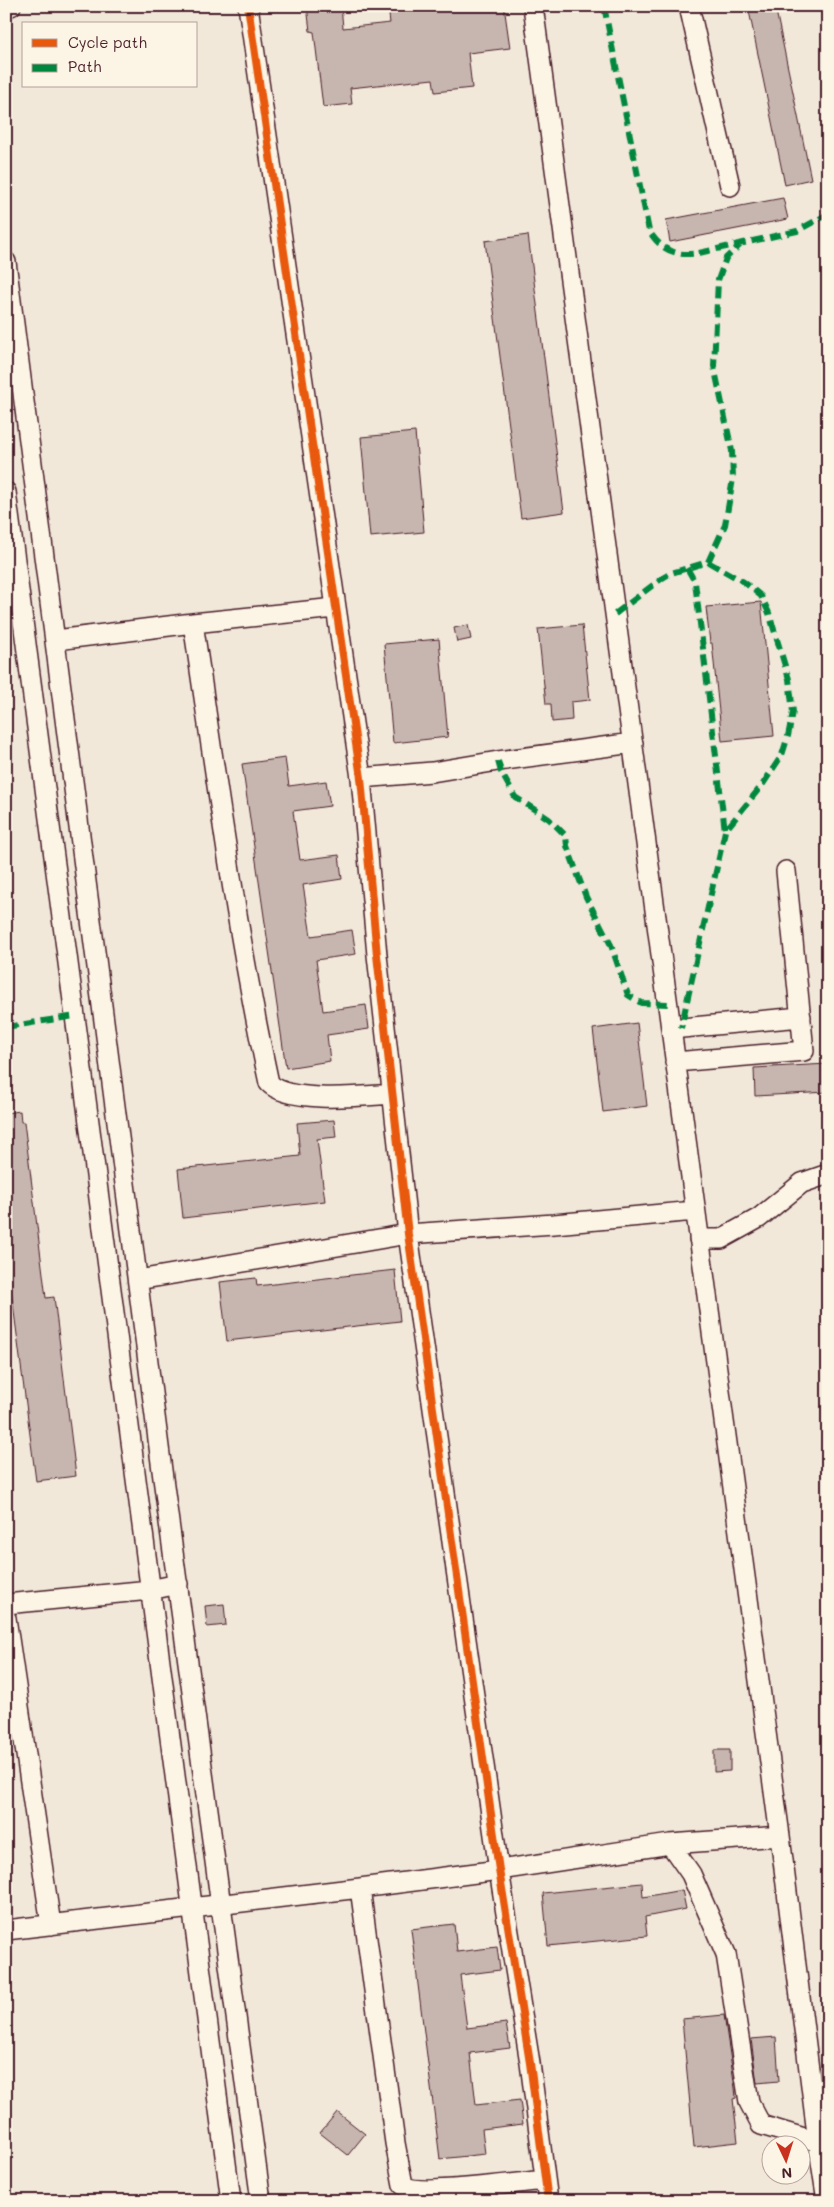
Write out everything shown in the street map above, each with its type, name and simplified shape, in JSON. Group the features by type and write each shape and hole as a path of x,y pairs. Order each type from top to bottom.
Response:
{"street":[{"path":"6,7 11,6"},
{"path":"248,6 361,778 377,955 408,1234 499,1870 530,2063 548,2201"},
{"path":"533,6 780,1836 827,2201"},
{"path":"689,6 730,186"},
{"path":"6,262 138,1280 261,2201"},
{"path":"6,492 191,1907 232,2201"},
{"path":"56,640 193,622 335,608"},
{"path":"193,622 225,843 255,1020 269,1083 276,1090 338,1098 392,1094"},
{"path":"361,778 432,772 498,761 633,744"},
{"path":"675,1062 804,1052 786,871"},
{"path":"671,1029 800,1017"},
{"path":"699,1239 721,1238 759,1218 802,1183 828,1174"},
{"path":"138,1280 408,1234 554,1224 695,1211"},
{"path":"6,1604 150,1590 178,1584"},
{"path":"6,1618 51,1925"},
{"path":"6,1930 499,1870 670,1844 780,1836"},
{"path":"670,1844 691,1874 726,1954 749,2102 761,2125 818,2142"},
{"path":"360,1888 395,2143 403,2186 407,2189 430,2190 545,2180"}],"building":[{"path":"307,6 341,6 343,28 390,23 388,6 504,6 510,48 468,53 472,88 435,92 433,79 350,88 352,104 323,107 314,32 310,31"},
{"path":"748,6 775,6 811,179 785,185"},
{"path":"783,198 788,219 670,242 666,220"},
{"path":"528,235 564,512 521,518 485,241"},
{"path":"415,432 424,532 370,537 361,437"},
{"path":"761,602 774,736 722,741 712,643 710,643 706,607"},
{"path":"468,625 471,639 457,642 454,628"},
{"path":"582,625 590,700 571,702 572,720 552,722 551,704 546,704 538,629"},
{"path":"439,639 448,737 393,743 384,644"},
{"path":"285,758 289,786 326,781 330,806 293,811 300,860 339,855 342,879 303,885 311,936 352,930 356,954 316,960 323,1011 366,1005 369,1029 327,1035 330,1061 286,1068 242,764"},
{"path":"637,1023 647,1106 603,1112 593,1029"},
{"path":"828,1064 828,1092 755,1096 754,1068"},
{"path":"20,1111 21,1122 24,1122 46,1298 54,1297 76,1476 36,1481 6,1250 6,1113"},
{"path":"334,1120 336,1137 317,1139 325,1201 183,1218 178,1169 300,1156 297,1123"},
{"path":"395,1270 400,1321 227,1341 220,1282 256,1278 257,1286"},
{"path":"224,1604 226,1625 207,1627 205,1606"},
{"path":"714,1750 730,1750 730,1771 714,1772"},
{"path":"642,1883 643,1897 682,1890 686,1909 645,1917 647,1936 548,1946 543,1893"},
{"path":"454,1924 457,1952 497,1947 500,1970 460,1975 467,2028 506,2023 510,2048 470,2053 476,2105 520,2100 523,2124 482,2129 485,2154 440,2159 411,1929"},
{"path":"724,2015 735,2088 736,2098 733,2099 738,2142 694,2147 682,2019"},
{"path":"776,2037 779,2081 757,2083 751,2039"},
{"path":"337,2112 365,2134 348,2155 320,2133"}],"marked path":[{"path":"604,6 649,231 659,243 676,253 699,253 797,231 828,214"},
{"path":"708,562 725,525 733,479 732,451 714,366 718,280 726,258 740,245"},
{"path":"615,614 671,573 708,562 744,582 761,596 769,613 789,679 793,712 782,755 763,784 725,831 681,1028"},
{"path":"687,568 695,582 725,831"},
{"path":"498,761 501,772 515,797 549,819 566,836 567,846 586,897 611,945 628,995 641,1003 668,1004"},
{"path":"6,1027 75,1016"}],"cycle path":[{"path":"248,6 361,778 377,955 408,1234 499,1870 530,2063 548,2201"}]}
